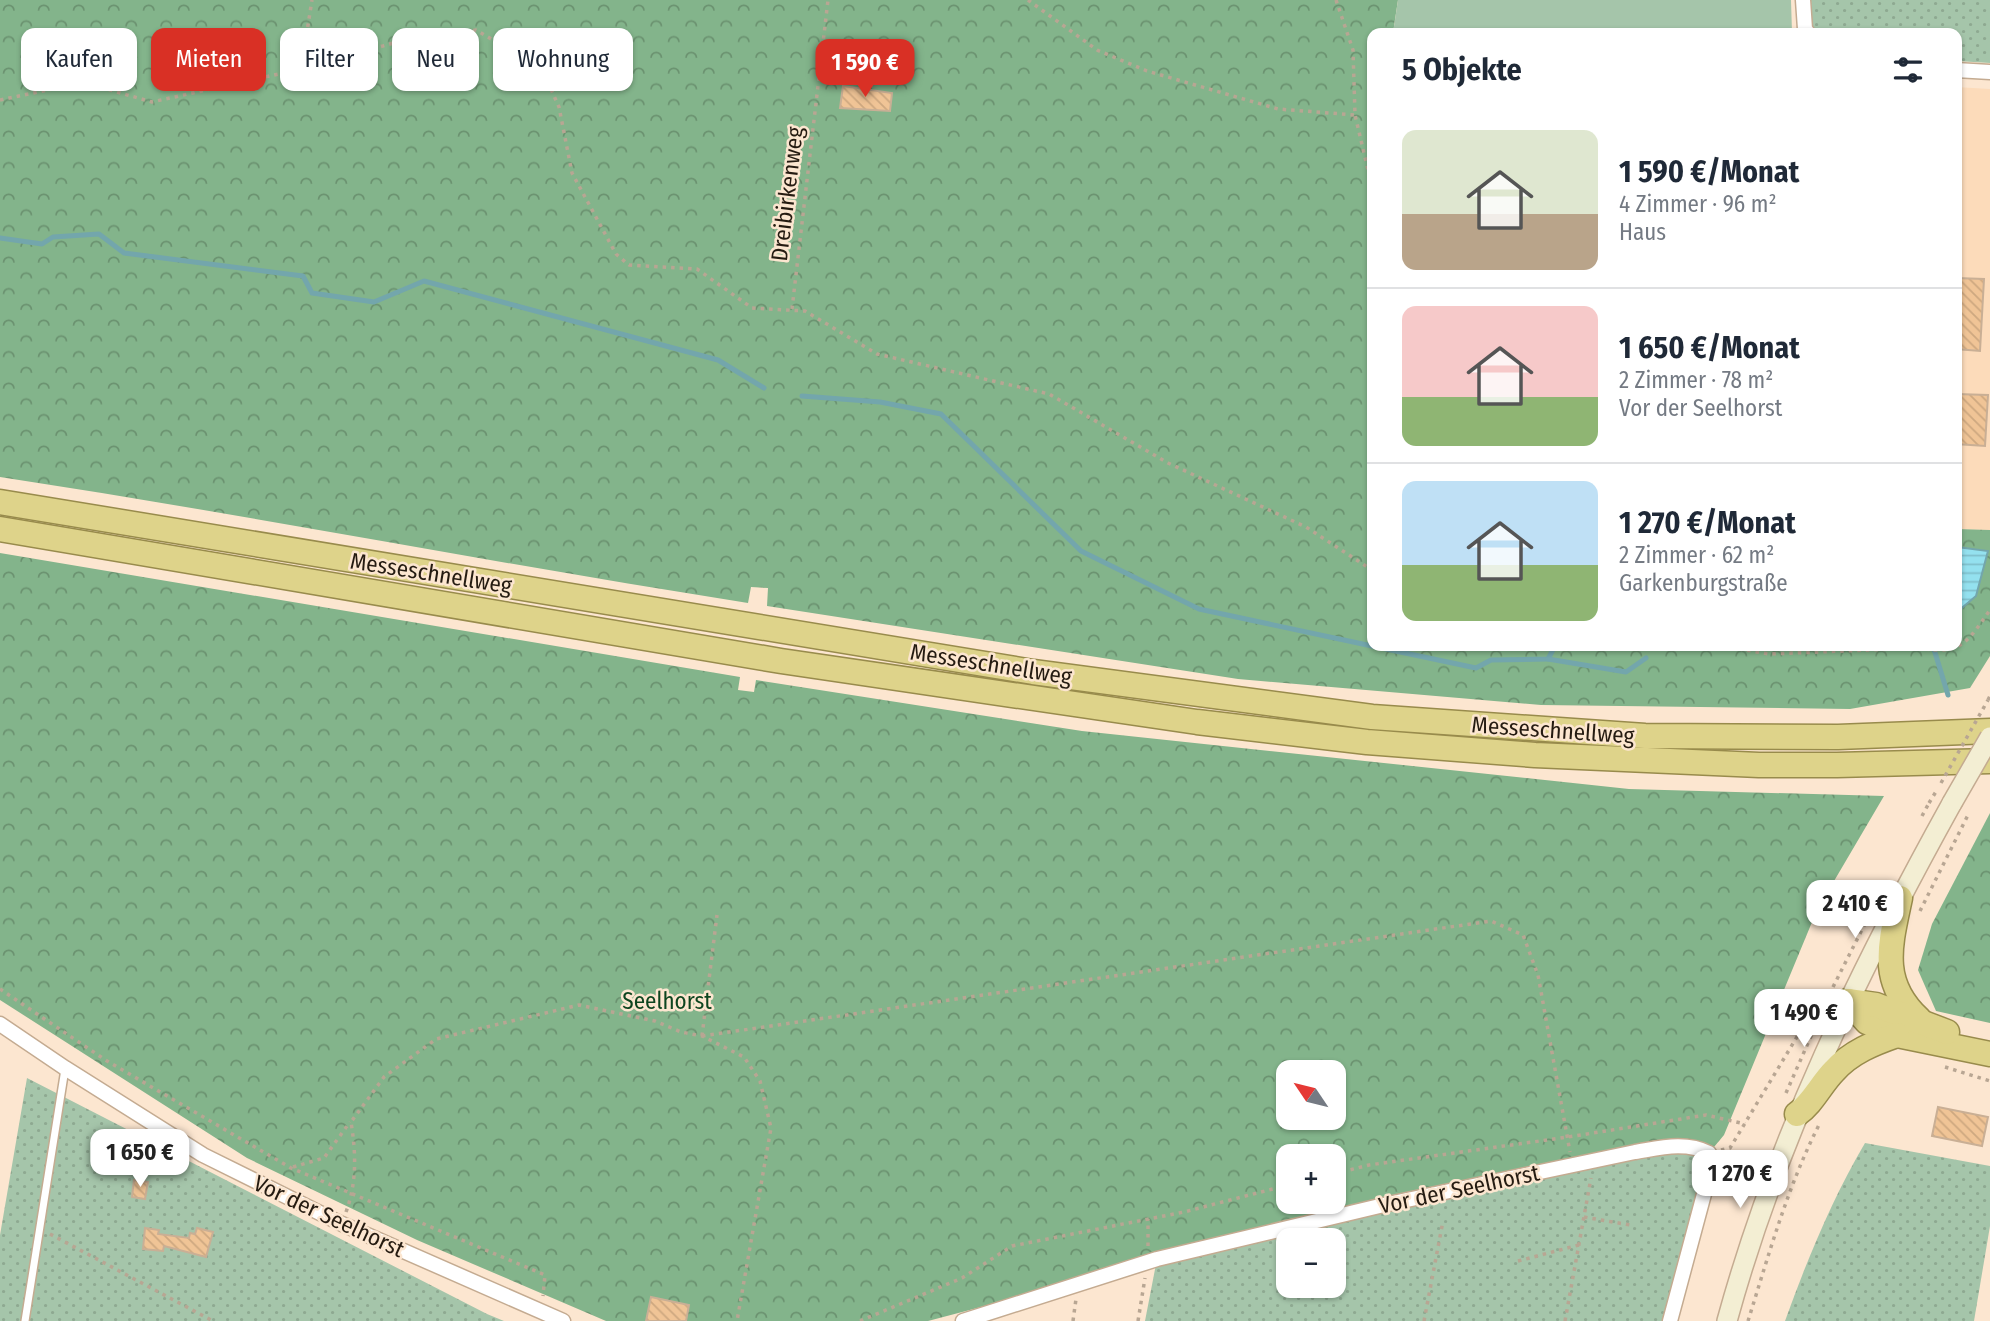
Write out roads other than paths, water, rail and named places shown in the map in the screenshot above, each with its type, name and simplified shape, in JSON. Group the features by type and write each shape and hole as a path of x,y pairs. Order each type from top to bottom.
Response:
{"highway":[{"name":"Messeschnellweg","path":"0,502 1033,672 1371,717 1645,736 1838,737 1990,731"},
{"name":"Messeschnellweg","path":"0,529 781,661 1196,722 1367,742 1535,755 1747,764 1837,765 1990,761"},
{"path":"1910,904 1892,936 1891,969 1895,987 1907,1007 1931,1027"},
{"path":"1848,1001 1876,1005 1931,1027 1990,1045"},
{"path":"1848,1001 1867,1022 1897,1035 1990,1054"},
{"path":"1797,1114 1801,1113 1833,1071 1846,1060 1867,1047 1897,1035"}],"main road":[{"path":"1727,1321 1764,1201 1797,1114 1848,1001 1910,904 1952,803 1990,737"}],"street":[{"path":"1804,0 1805,28"},
{"path":"1962,70 1990,72"},
{"name":"Vor der Seelhorst","path":"0,1024 203,1155 342,1224 562,1321"},
{"name":"Vor der Seelhorst","path":"963,1321 1148,1263 1388,1203 1671,1146 1696,1147 1709,1153 1711,1168 1670,1321"}],"lane":[{"path":"25,1321 65,1068"}],"water":[{"path":"1962,548 1988,551 1976,596 1962,608"}],"waterway":[{"path":"0,238 42,244 53,237 99,234 124,253 303,276 312,293 374,302 424,281 718,360 764,388"},
{"path":"802,396 880,402 941,414 1081,551 1199,609 1367,645"},
{"path":"1396,651 1476,668 1491,660 1548,659 1552,651"},
{"path":"1935,651 1948,695"},
{"path":"1548,659 1626,672 1646,658"}],"park label":[{"name":"Seelhorst","path":"667,1001"}]}
